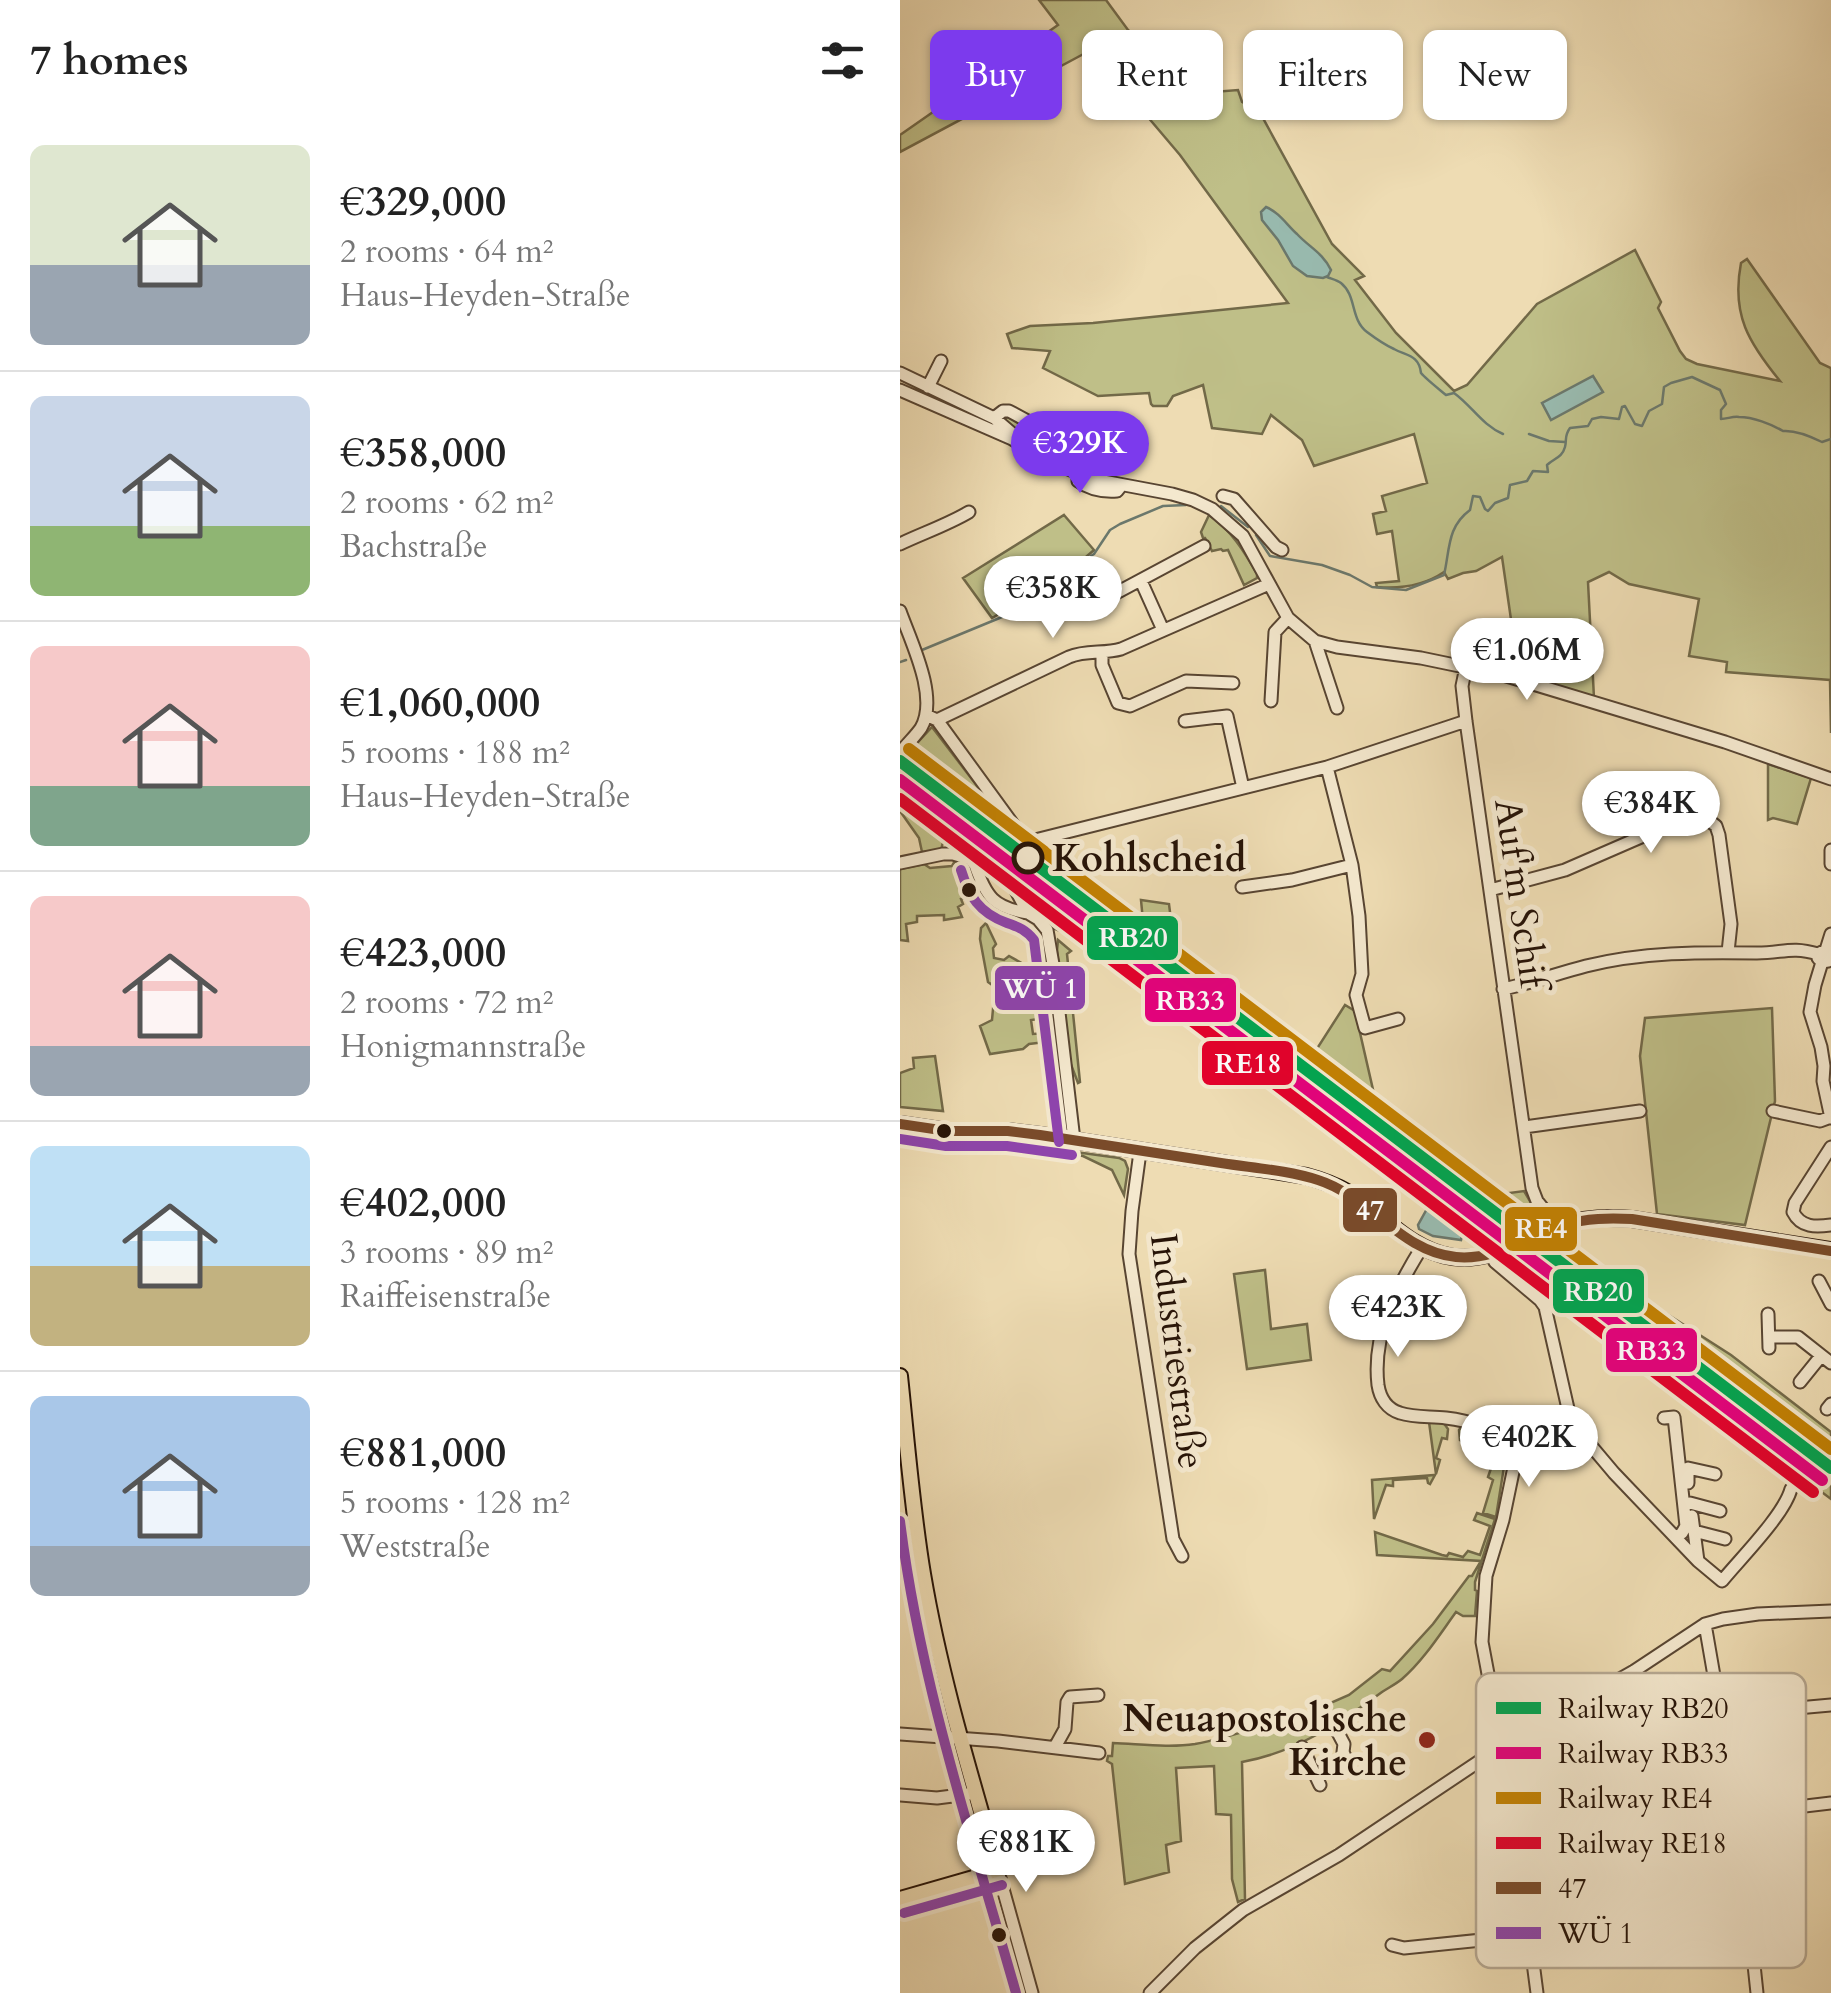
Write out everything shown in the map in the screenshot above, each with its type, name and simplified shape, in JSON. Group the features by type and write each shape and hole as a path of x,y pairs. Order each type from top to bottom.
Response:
{"main road":[{"path":"900,1124 947,1131 1008,1131 1252,1166 1322,1180 1351,1194 1422,1248 1452,1257 1494,1252 1580,1220 1600,1218 1632,1219 1830,1250"},
{"path":"900,1386 923,1574 960,1739 998,1872 900,1898"}],"street":[{"path":"928,387 941,361"},
{"path":"900,373 994,418 1020,443"},
{"path":"900,390 1020,443 1078,474 1078,481 1084,486 1111,491 1122,486 1199,502 1282,550"},
{"path":"994,418 1009,411 1072,445 1081,446"},
{"path":"1223,496 1234,499 1251,531 1268,584 1288,618 1316,641 1503,675 1725,742 1831,779"},
{"path":"900,544 969,512"},
{"path":"1105,599 1204,546"},
{"path":"1142,581 1164,630"},
{"path":"905,746 931,717 1069,656 1121,649 1268,584"},
{"path":"900,612 916,655 931,717 1025,840 1031,842 1327,767 1466,721"},
{"path":"1271,701 1276,632 1288,618"},
{"path":"1316,641 1337,708"},
{"path":"1102,653 1102,665 1118,702 1126,706 1186,681 1234,683"},
{"name":"Auf'm Schif","path":"1466,667 1462,686 1466,721 1532,1188 1552,1230"},
{"path":"1185,722 1227,716 1243,788"},
{"path":"1327,767 1352,865 1362,974 1356,995 1365,1028 1398,1019"},
{"path":"1490,890 1565,870 1687,817 1700,816 1720,834 1730,924 1728,952"},
{"path":"1831,850 1831,864"},
{"path":"900,863 953,854 970,860 1014,887 1028,913 1042,924 1050,940 1074,1140"},
{"path":"975,865 984,890 1005,908 1028,913"},
{"path":"1242,887 1352,865"},
{"path":"1774,1111 1820,1121 1831,1117 1821,1048 1810,1012 1814,985 1831,934"},
{"path":"1503,989 1588,966 1666,954 1774,953 1798,948 1826,956"},
{"path":"1524,1127 1640,1111"},
{"path":"1831,1147 1794,1203 1793,1212 1801,1223 1831,1225"},
{"name":"Industriestraße","path":"1140,1152 1129,1258 1173,1539 1182,1556"},
{"path":"1422,1248 1394,1296 1380,1336 1377,1362 1379,1392 1384,1403 1401,1414 1475,1423 1519,1443"},
{"path":"1494,1252 1495,1262 1545,1307 1571,1422 1614,1474 1722,1581 1768,1525 1791,1489"},
{"path":"1818,1281 1831,1304"},
{"path":"1768,1314 1769,1342 1798,1337 1826,1360 1800,1382"},
{"path":"1664,1418 1674,1417 1683,1489 1686,1526 1676,1537"},
{"path":"1487,1673 1482,1627 1489,1564 1519,1443 1531,1433 1571,1422"},
{"path":"1698,1561 1688,1468 1715,1474"},
{"path":"1690,1503 1720,1511"},
{"path":"1694,1531 1725,1540"},
{"path":"1632,1673 1705,1624 1758,1614 1831,1611"},
{"path":"1705,1624 1713,1673"},
{"path":"1055,1748 1064,1729 1070,1698 1098,1695"},
{"path":"1806,1707 1831,1705"},
{"path":"1336,1729 1344,1744 1346,1766"},
{"path":"900,1734 1099,1753"},
{"path":"1302,1747 1320,1785"},
{"path":"1150,1993 1195,1948 1242,1910 1355,1845 1476,1764"},
{"path":"900,1795 937,1798 976,1794"},
{"path":"1806,1807 1831,1804"},
{"path":"998,1872 1032,1993"},
{"path":"1392,1945 1404,1948 1476,1942"},
{"path":"1534,1968 1536,1993"},
{"path":"1754,1968 1757,1993"}],"green space":[{"path":"1039,0 1106,0 1128,30 1082,30 1082,55 1062,65 1062,30 1051,30 1058,25"},
{"path":"1238,90 1243,120 1264,120 1332,244 1364,276 1355,280 1396,333 1454,391 1467,385 1537,304 1635,250 1661,302 1658,308 1686,359 1780,381 1751,341 1741,313 1741,263 1747,259 1820,363 1831,368 1831,733 1830,680 1726,672 1727,662 1689,656 1699,599 1629,584 1609,572 1588,582 1594,698 1505,669 1515,647 1502,557 1476,571 1448,579 1444,572 1412,585 1377,587 1376,583 1399,581 1392,531 1377,534 1373,514 1386,511 1382,496 1427,483 1414,434 1314,466 1302,440 1271,415 1262,434 1212,428 1203,385 1173,396 1167,406 1153,406 1149,393 1098,396 1043,368 1050,351 1012,348 1007,334 1030,326 1288,303 1150,120 1223,120 1223,91"},
{"path":"930,114 930,120 960,120 900,152 900,135"},
{"path":"1008,417 1091,461 1088,472 1035,447 1035,440 1002,421"},
{"path":"1064,515 1094,550 992,618 963,578"},
{"path":"1209,515 1236,542 1257,578 1244,585 1228,550 1212,551 1201,532"},
{"path":"932,727 1007,825 1001,826 907,754"},
{"path":"1768,764 1811,778 1797,824 1768,820"},
{"path":"900,781 970,834 943,842 941,850 922,852 919,838 900,811"},
{"path":"955,861 971,872 976,893 961,899 963,904 958,907 962,917 944,920 944,915 917,916 917,922 906,924 908,941 900,940 900,869 924,864 930,868 952,866"},
{"path":"1030,881 1052,901 1051,906 1065,921 1060,931 1050,927 1042,914 1043,906"},
{"path":"1141,900 1169,904 1176,941 1313,1055 1345,1005 1355,1011 1374,1094 1371,1101 1495,1195 1524,1191 1540,1218 1524,1228 1145,942"},
{"path":"986,923 996,944 994,958 1004,960 1009,956 1036,971 1042,959 1033,953 1042,935 1053,1017 1031,1020 1033,1034 1046,1033 1046,1042 990,1054 980,1026 992,1020 995,987 988,982 980,939"},
{"path":"1110,935 1504,1236 1479,1242 1477,1232 1118,944 1112,945"},
{"path":"1058,940 1071,951 1067,954 1078,1083 1070,1062"},
{"path":"1772,1008 1775,1101 1745,1225 1657,1214 1640,1056 1645,1018"},
{"path":"935,1056 943,1111 900,1107 900,1073 914,1068 913,1058"},
{"path":"1061,1150 1125,1161 1128,1169 1124,1195 1112,1170"},
{"path":"1556,1238 1731,1355 1831,1432 1831,1462 1543,1244"},
{"path":"1526,1250 1831,1480 1831,1499 1549,1287 1535,1287 1504,1262"},
{"path":"1265,1270 1271,1329 1307,1324 1311,1360 1247,1369 1234,1274"},
{"path":"1429,1422 1443,1422 1448,1429 1436,1458 1440,1460 1436,1474"},
{"path":"1463,1424 1498,1438 1507,1448 1496,1517 1483,1513 1496,1454 1460,1440"},
{"path":"1435,1475 1430,1484 1427,1478 1393,1480 1393,1486 1386,1485 1374,1519 1372,1480"},
{"path":"1477,1513 1495,1519 1475,1582 1475,1616 1456,1612 1402,1679 1333,1725 1280,1752 1242,1762 1245,1899 1238,1902 1232,1879 1231,1815 1216,1814 1214,1766 1176,1768 1181,1841 1166,1845 1169,1872 1125,1884 1112,1764 1107,1761 1112,1756 1113,1743 1185,1745 1275,1722 1276,1727 1349,1695 1382,1669 1390,1671 1433,1624 1481,1561 1377,1555 1375,1532 1442,1555 1463,1557 1468,1551 1480,1555 1490,1526 1474,1520"}],"water":[{"path":"1266,207 1324,259 1331,270 1328,276 1307,276 1293,266 1262,220 1261,212"},
{"path":"1593,376 1603,392 1551,420 1542,403"},
{"path":"1428,1207 1434,1207 1462,1235 1461,1240 1433,1236 1419,1229"}],"waterway":[{"path":"1327,277 1346,288 1358,321 1367,332 1415,359 1421,373 1433,384 1446,395 1454,393 1503,434"},
{"path":"1256,535 1270,556 1322,565 1372,587 1406,590 1444,575 1453,531 1470,510 1473,496 1480,497 1488,511 1508,498 1510,485 1527,481 1533,471 1548,472 1547,465 1564,451 1570,428 1588,426 1592,419 1601,417 1619,419 1625,406 1635,424 1642,426 1649,411 1662,404 1664,387 1692,377 1720,390 1726,404 1721,419 1750,418 1822,442 1831,439"},
{"path":"1529,434 1565,442"},
{"path":"922,650 1002,617 1023,604 1040,588 1094,554 1110,530 1120,524 1163,506 1186,505"},
{"path":"1221,506 1248,527"},
{"path":"900,662 906,660"}],"rail line":[{"name":"RE4","path":"909,749 1831,1449"},
{"name":"RB20","path":"900,761 1831,1468"},
{"name":"RB33","path":"900,780 1822,1480"},
{"name":"RE18","path":"900,799 1813,1492"}],"transit line":[{"path":"961,870 982,909 1022,929 1034,940 1059,1142"},
{"name":"47","path":"900,1124 947,1131 1040,1135 1306,1177 1353,1198 1418,1245 1456,1257 1484,1255 1564,1225 1606,1219 1632,1219 1831,1251"},
{"path":"900,1139 1072,1155"},
{"path":"900,1521 934,1700 1016,1993"},
{"path":"904,1913 1002,1885"}],"place":[{"name":"Kohlscheid","path":"1028,858"},
{"name":"Neuapostolische Kirche","path":"1427,1740"}]}
